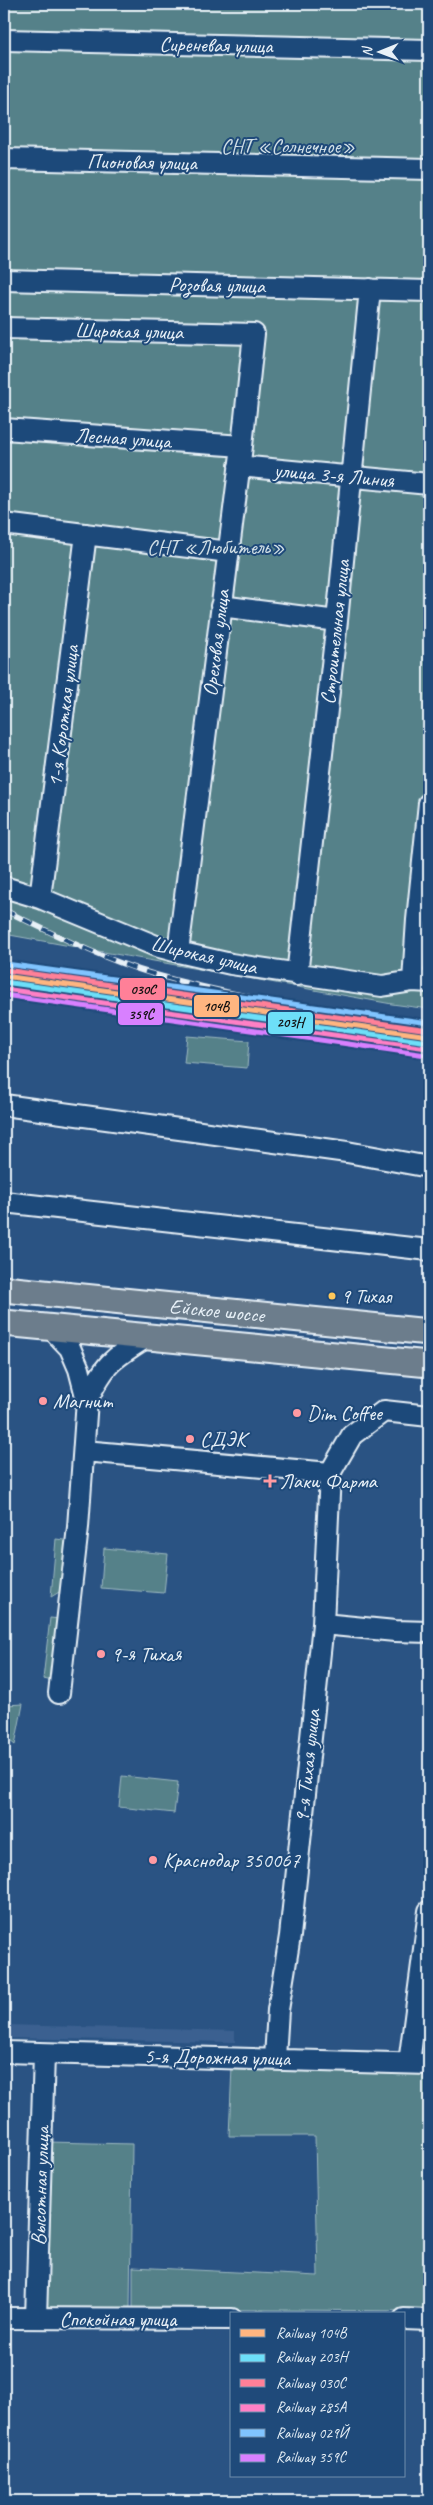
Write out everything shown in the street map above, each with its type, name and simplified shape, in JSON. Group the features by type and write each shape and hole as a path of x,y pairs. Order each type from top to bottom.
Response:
{"main road":[{"name":"Ейское шоссе","path":"4,1289 429,1332"},
{"name":"Ейское шоссе","path":"4,1323 429,1364"}],"street":[{"name":"Сиреневая улица","path":"4,40 429,50"},
{"name":"Пионовая улица","path":"4,159 429,169"},
{"name":"Розовая улица","path":"4,280 429,291"},
{"name":"Строительная улица","path":"298,975 337,621 350,475 370,289"},
{"name":"Широкая улица","path":"4,328 254,334"},
{"name":"Ореховая улица","path":"178,952 229,552 254,334"},
{"name":"Лесная улица","path":"4,429 242,446"},
{"name":"улица 3-я Линия","path":"239,466 350,475 429,484"},
{"path":"4,524 229,552"},
{"name":"1-я Короткая улица","path":"40,898 86,534"},
{"path":"221,606 337,621"},
{"path":"421,982 429,803"},
{"name":"Широкая улица","path":"4,887 40,898 156,946 178,952 232,964 382,986 421,982"},
{"path":"4,1105 347,1152 429,1166"},
{"path":"4,1202 429,1250"},
{"path":"51,1328 70,1348 80,1369 87,1400 78,1527 59,1693"},
{"path":"87,1400 101,1371 115,1357 147,1337"},
{"path":"84,1451 330,1473 352,1435 384,1411 429,1416"},
{"name":"9-я Тихая улица","path":"275,2058 278,2010 290,1936 323,1624 330,1473"},
{"path":"323,1624 395,1632 429,1632"},
{"path":"419,2064 429,1911"},
{"name":"5-я Дорожная улица","path":"4,2052 275,2058 419,2064"},
{"name":"Высотная улица","path":"36,2318 44,2054"},
{"name":"Спокойная улица","path":"4,2318 230,2319"},
{"path":"406,2320 429,2320"}],"shaded area":[{"path":"4,2025 235,2031 235,2042 4,2038"}],"green space":[{"name":"СНТ «Любитель»","path":"4,4 429,4 429,1009 392,1004 4,934"},
{"path":"187,1036 249,1041 247,1068 184,1063"},
{"path":"56,1539 71,1541 64,1589 51,1597"},
{"path":"104,1548 168,1554 164,1593 101,1588"},
{"path":"50,1618 61,1619 53,1681 43,1679"},
{"path":"23,1704 15,1745 4,1736 6,1705"},
{"path":"122,1776 178,1782 174,1813 119,1807"},
{"path":"232,2066 429,2074 429,2311 133,2309 133,2267 318,2276 315,2136 229,2136"},
{"path":"48,2142 132,2144 130,2309 46,2309"}],"railway":[{"path":"4,910 77,945 153,974 256,998 429,1023"}],"rail line":[{"name":"029Й","path":"6,964 429,1023"},
{"name":"030C","path":"5,970 429,1030"},
{"name":"104В","path":"4,976 429,1036"},
{"name":"203Н","path":"4,982 428,1042"},
{"name":"285А","path":"4,989 427,1048"},
{"name":"359С","path":"4,995 426,1055"}],"place":[{"name":"9 Тихая","path":"332,1296"},
{"name":"Магнит","path":"43,1401"},
{"name":"Dim Coffee","path":"297,1413"},
{"name":"СДЭК","path":"190,1439"},
{"name":"Лаки Фарма","path":"270,1481"},
{"name":"9-я Тихая","path":"101,1654"},
{"name":"Краснодар 350067","path":"153,1860"}],"park label":[{"name":"СНТ «Солнечное»","path":"288,146"}]}
